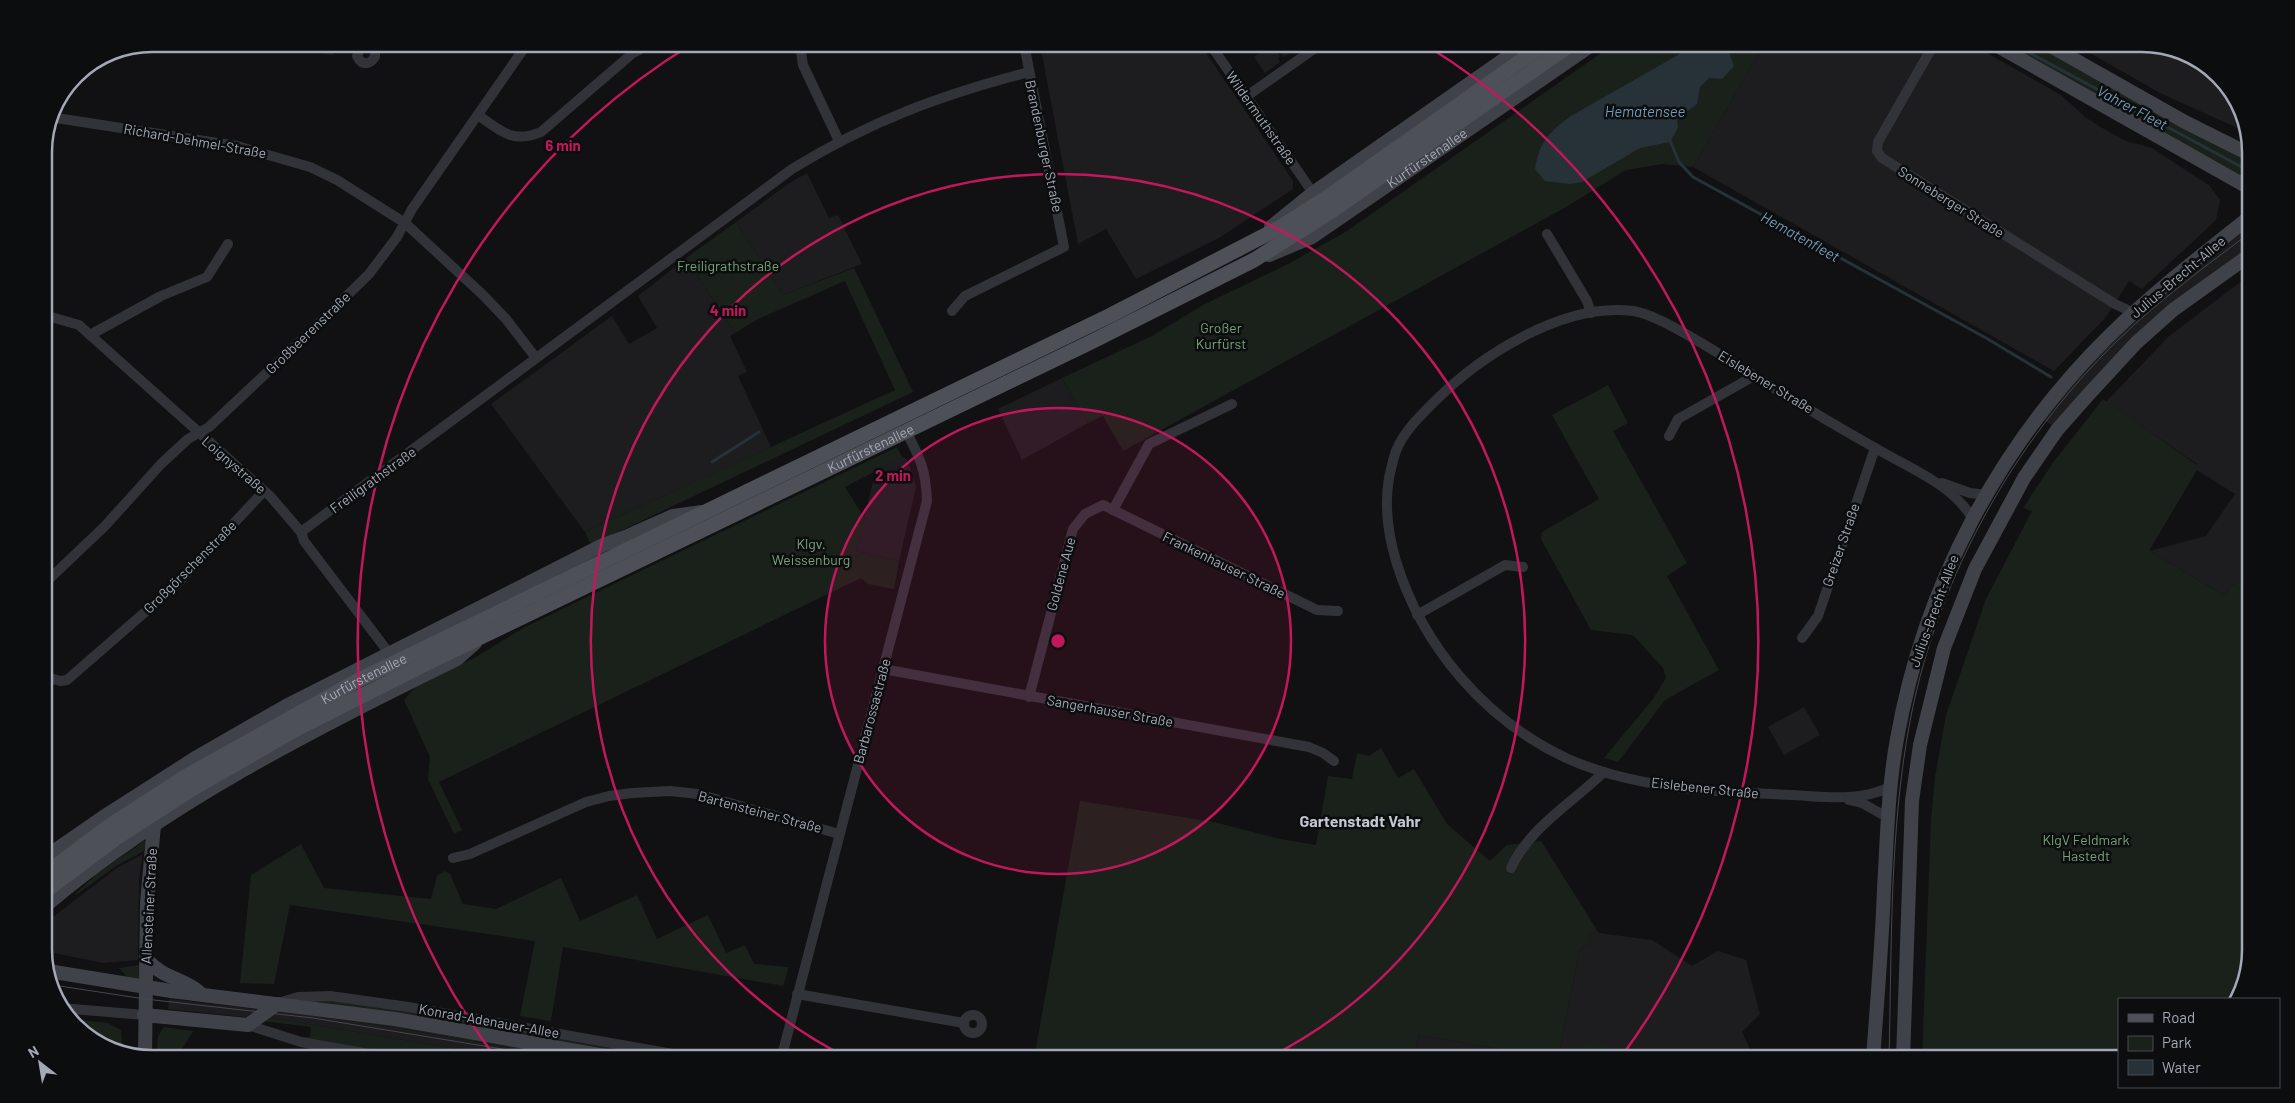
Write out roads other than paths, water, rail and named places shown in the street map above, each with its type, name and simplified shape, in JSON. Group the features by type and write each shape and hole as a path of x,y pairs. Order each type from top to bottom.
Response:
{"main road":[{"name":"Kurfürstenallee","path":"1252,243 1313,192 1514,52"},
{"name":"Kurfürstenallee","path":"53,885 189,783 290,717 356,681 1104,318 1252,243 1331,195 1546,52"},
{"name":"Kurfürstenallee","path":"1254,260 1327,214 1547,52"},
{"name":"Kurfürstenallee","path":"53,868 108,827 189,783 485,634 906,431 1254,260 1312,237 1581,52"},
{"path":"2008,52 2242,184"},
{"path":"2061,52 2185,122 2242,150"},
{"name":"Julius-Brecht-Allee","path":"1874,1050 1890,787 1907,690 1922,638 1946,574 1986,495 2008,459 2054,396 2109,336 2134,313 2242,223"},
{"name":"Julius-Brecht-Allee","path":"1903,1050 1912,800 1920,746 1944,648 1975,570 2024,478 2057,430 2088,394 2136,343 2173,310 2242,260"},
{"name":"Kurfürstenallee","path":"53,852 197,757 286,706 603,545 673,516 702,512"},
{"name":"Kurfürstenallee","path":"53,900 77,880 154,825 220,783 301,737 457,659 485,634"},
{"name":"Allensteiner Straße","path":"145,1050 146,903 154,825"},
{"path":"146,959 160,973 173,980 190,984 202,994"},
{"name":"Konrad-Adenauer-Allee","path":"55,972 145,987 395,1020 570,1050"},
{"name":"Konrad-Adenauer-Allee","path":"248,1025 277,1004"},
{"path":"144,1014 248,1025"}],"street":[{"name":"Wildermuthstraße","path":"1216,52 1313,192"},
{"path":"1247,96 1309,52"},
{"name":"Sonneberger Straße","path":"1929,52 1878,142 1877,151 1882,158 2115,304 2134,313"},
{"name":"Großbeerenstraße","path":"53,576 106,526 161,464 188,439 209,427 369,274 397,237 405,222 521,53"},
{"path":"478,115 504,133 520,138 531,137 541,132 633,53"},
{"path":"801,53 803,65 839,141"},
{"name":"Brandenburger Straße","path":"952,311 965,296 1064,248 1025,53"},
{"name":"Freiligrathstraße","path":"301,532 759,192 839,141 924,103 1028,72"},
{"name":"Richard-Dehmel-Straße","path":"58,119 237,146 298,162 336,180 405,222 482,294 506,319 536,358"},
{"path":"1547,234 1587,301 1591,313"},
{"path":"90,335 161,296 207,277 228,244"},
{"name":"Eislebener Straße","path":"1890,787 1864,796 1843,798 1684,788 1650,783 1604,772 1564,757 1516,728 1496,713 1460,677 1417,615 1401,576 1387,518 1386,495 1389,477 1400,443 1417,418 1479,363 1534,331 1556,322 1612,310 1638,311 1674,328 1874,448 1934,481 1965,506 1973,519"},
{"name":"Loignystraße","path":"53,318 79,325 264,491 301,532 304,541 389,654"},
{"path":"1669,436 1678,419 1754,376"},
{"path":"1113,510 1149,444 1232,404"},
{"name":"Barbarossastraße","path":"783,1050 927,502 926,478 906,431"},
{"name":"Greizer Straße","path":"1802,638 1818,616 1874,448"},
{"name":"Eislebener Straße","path":"1934,481 1970,493 1986,495"},
{"name":"Großgörschenstraße","path":"53,679 60,681 67,680 175,586 264,491"},
{"name":"Goldene Aue","path":"1029,697 1073,528 1084,514 1103,505 1113,510"},
{"name":"Frankenhauser Straße","path":"1113,510 1317,610 1338,611"},
{"path":"1417,615 1505,565 1523,567"},
{"name":"Sangerhauser Straße","path":"883,669 1309,747 1334,761"},
{"path":"1511,868 1518,851 1532,836 1604,772"},
{"name":"Bartensteiner Straße","path":"453,858 470,854 586,802 632,793 670,792 698,794 839,834"},
{"name":"Eislebener Straße","path":"1843,798 1862,804 1887,817"},
{"path":"797,994 964,1023"},
{"name":"Konrad-Adenauer-Allee","path":"277,1004 298,997 330,996 418,1009 650,1050"},
{"path":"71,1009 144,1014"},
{"path":"248,1025 301,1042 344,1050"}],"water":[{"name":"Hematensee","path":"1681,52 1729,52 1734,66 1722,79 1709,78 1700,87 1697,104 1677,119 1678,128 1670,142 1640,148 1582,182 1570,184 1545,181 1535,169 1537,160 1546,138 1557,127 1571,116"}],"waterway":[{"name":"Vahrer Fleet","path":"2028,52 2242,167"},
{"name":"Hematenfleet","path":"1669,138 1679,162 1693,177 1986,338 2051,377"},
{"path":"712,462 759,432"}],"tram line":[{"path":"1889,1050 1891,930 1895,844 1904,758 1911,716 1924,663 1941,612 1962,561 1986,513 2015,466 2046,421 2081,379 2118,340 2150,311 2242,239"},
{"path":"59,986 145,999 313,1018 508,1050"}],"district":[{"name":"Gartenstadt Vahr","path":"1360,821"}],"park label":[{"name":"Großer Kurfürst","path":"1221,336"},
{"name":"Klgv. Weissenburg","path":"811,552"},
{"name":"KlgV Feldmark Hastedt","path":"2086,848"}]}
